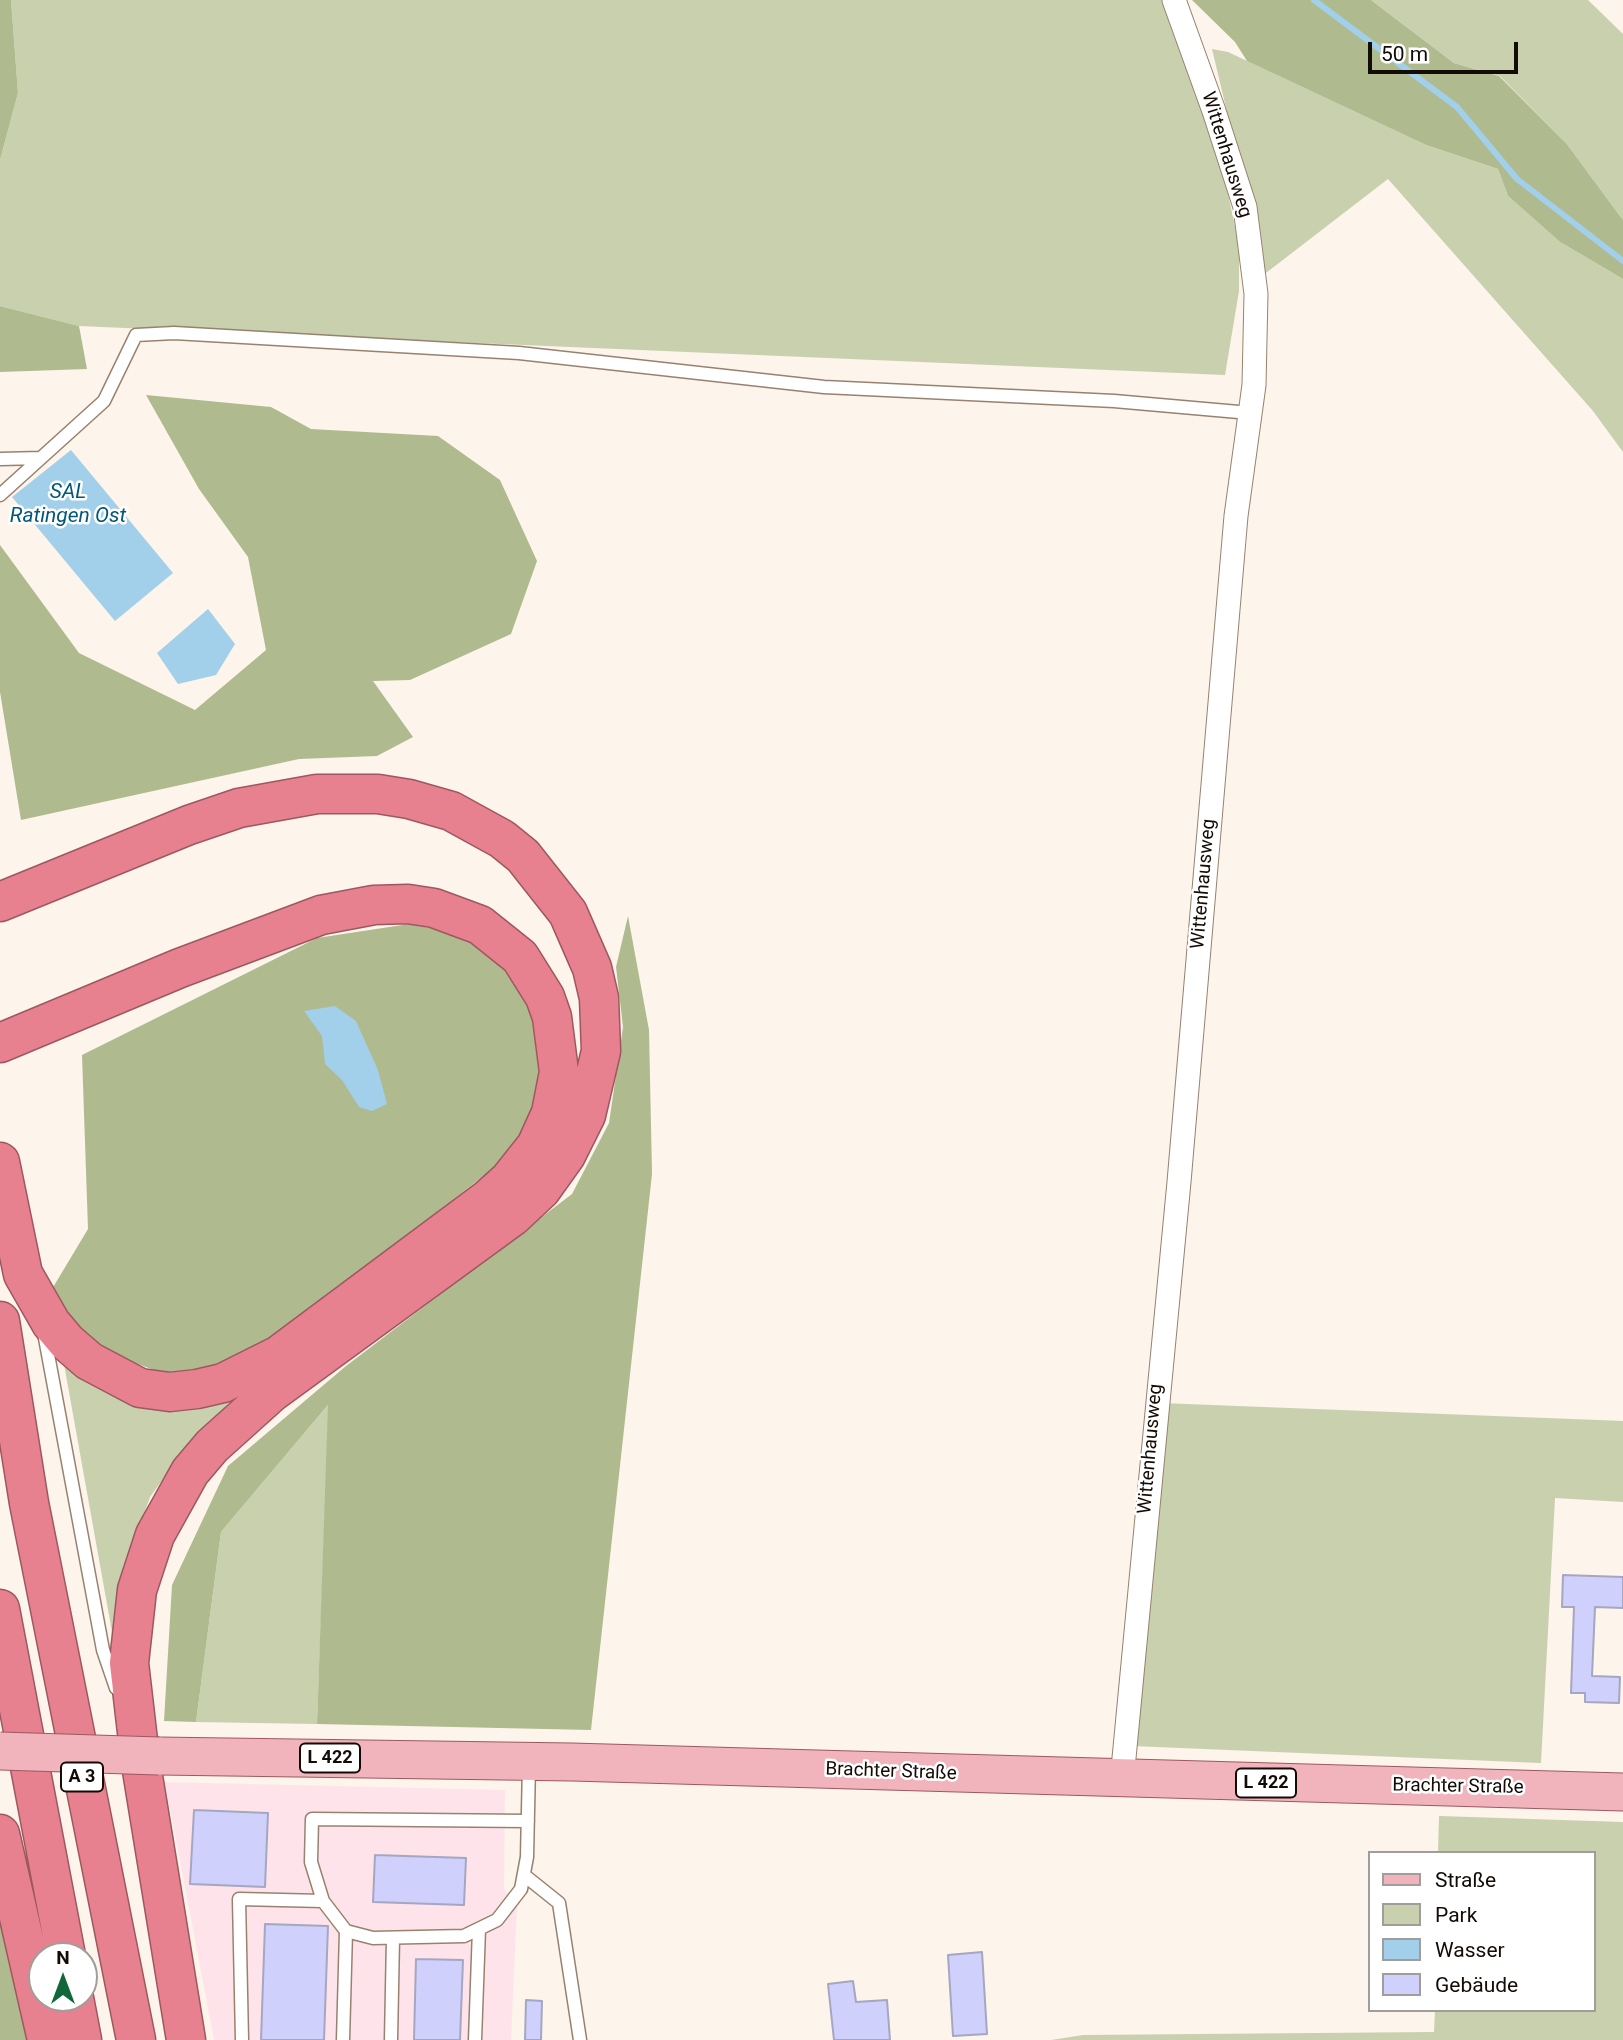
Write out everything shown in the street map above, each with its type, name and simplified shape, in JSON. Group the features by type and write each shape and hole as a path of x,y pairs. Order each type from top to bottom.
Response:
{"highway":[{"path":"15,896 189,825 239,808 317,794 378,794 409,799 460,816 502,839 523,856 568,913 592,968 599,998 601,1051 586,1115 566,1155 541,1190 512,1217 271,1394 212,1446 170,1504 142,1567 132,1622 130,1676 149,1757 186,2040"},
{"path":"0,1043 180,968 321,915 374,905 408,904 434,908 480,925 520,957 545,997 552,1017 559,1072 556,1095 544,1129 527,1160 488,1199 279,1355 223,1383 170,1392 140,1388 114,1377 67,1342 39,1303 23,1274 0,1161"},
{"name":"A 3","path":"0,1321 34,1528 136,2040"},
{"name":"A 3","path":"0,1609 63,1942"},
{"path":"0,1834 47,2040"},
{"path":"77,2012 82,2040"}],"main road":[{"name":"L 422","path":"0,1751 149,1757"},
{"name":"Brachter Straße","path":"149,1757 529,1762 1623,1792"}],"street":[{"name":"Wittenhausweg","path":"1122,1779 1179,1182 1236,516 1250,413 1256,294 1244,207 1214,111 1174,0"}],"lane":[{"path":"0,495 104,401 136,335 174,333 519,353 824,387 1114,401 1250,413"},
{"path":"0,459 41,458"},
{"path":"39,1303 103,1650 149,1757"},
{"path":"528,1821 312,1819 310,1862 323,1901 346,1931 373,1938 464,1936 497,1920 521,1889 528,1821 529,1762"},
{"path":"524,1875 559,1903 580,2040"},
{"path":"242,2040 239,1899 323,1901"},
{"path":"475,2040 479,1929"},
{"path":"343,2040 346,1931"},
{"path":"391,2040 393,1938"}],"shaded area":[{"path":"165,1782 505,1790 504,1889 517,1906 511,2040 214,2040"}],"green space":[{"path":"0,0 11,0 18,93 0,160"},
{"path":"11,0 1173,0 1190,18 1239,245 1239,291 1225,375 79,326 0,306 0,160 18,93"},
{"path":"1192,0 1371,0 1454,63 1499,76 1566,143 1623,220 1623,279 1560,242 1508,196 1498,169 1426,145 1247,61 1235,42"},
{"path":"1371,0 1588,0 1623,34 1623,220 1566,143 1500,76 1454,63"},
{"path":"1212,49 1228,52 1426,145 1498,169 1508,196 1560,242 1623,279 1623,452 1593,411 1388,179 1262,276 1249,204"},
{"path":"0,306 79,326 87,369 0,372"},
{"path":"146,395 271,407 311,429 438,436 500,480 537,561 511,634 410,680 373,681 413,737 377,756 299,759 21,820 0,692 0,545 79,653 195,710 266,650 248,557 199,489"},
{"path":"628,916 649,1030 652,1174 591,1730 317,1724 328,1405 221,1532 196,1722 164,1721 172,1585 228,1466 346,1366 572,1194 609,1123 623,1027 616,967"},
{"path":"409,924 471,936 518,976 537,1012 543,1058 540,1101 512,1154 273,1339 218,1369 170,1376 122,1358 76,1329 49,1294 88,1229 82,1055 317,938"},
{"path":"62,1353 240,1392 186,1447 150,1497 124,1569 112,1632"},
{"path":"1161,1403 1623,1421 1623,1502 1555,1498 1541,1763 1132,1746"},
{"path":"329,1404 317,1724 196,1722 221,1532"},
{"path":"1439,1816 1623,1822 1623,2040 1051,2040 1083,2035 1434,2032 1435,2012 1595,2012 1595,1851 1438,1851"},
{"path":"0,1885 33,2040 0,2040"}],"water":[{"name":"SAL Ratingen Ost","path":"71,450 173,573 115,621 12,497"},
{"path":"208,609 235,644 216,675 178,684 157,653"},
{"path":"335,1006 356,1021 378,1070 387,1104 372,1111 359,1107 342,1080 325,1064 322,1036 304,1011"}],"building":[{"path":"1563,1575 1623,1577 1623,1608 1595,1607 1592,1676 1620,1677 1619,1703 1585,1702 1585,1693 1571,1693 1574,1607 1562,1607"},
{"path":"194,1810 268,1813 265,1887 190,1884"},
{"path":"375,1855 466,1858 464,1905 373,1902"},
{"path":"265,1924 328,1926 324,2040 261,2040"},
{"path":"982,1952 987,2034 953,2036 948,1955"},
{"path":"416,1959 463,1960 460,2040 414,2040"},
{"path":"853,1981 856,2002 887,2000 890,2040 834,2040 828,1984"},
{"path":"526,2000 542,2001 541,2040 525,2040"}],"waterway":[{"path":"1314,0 1457,107 1517,179 1623,261"}]}
